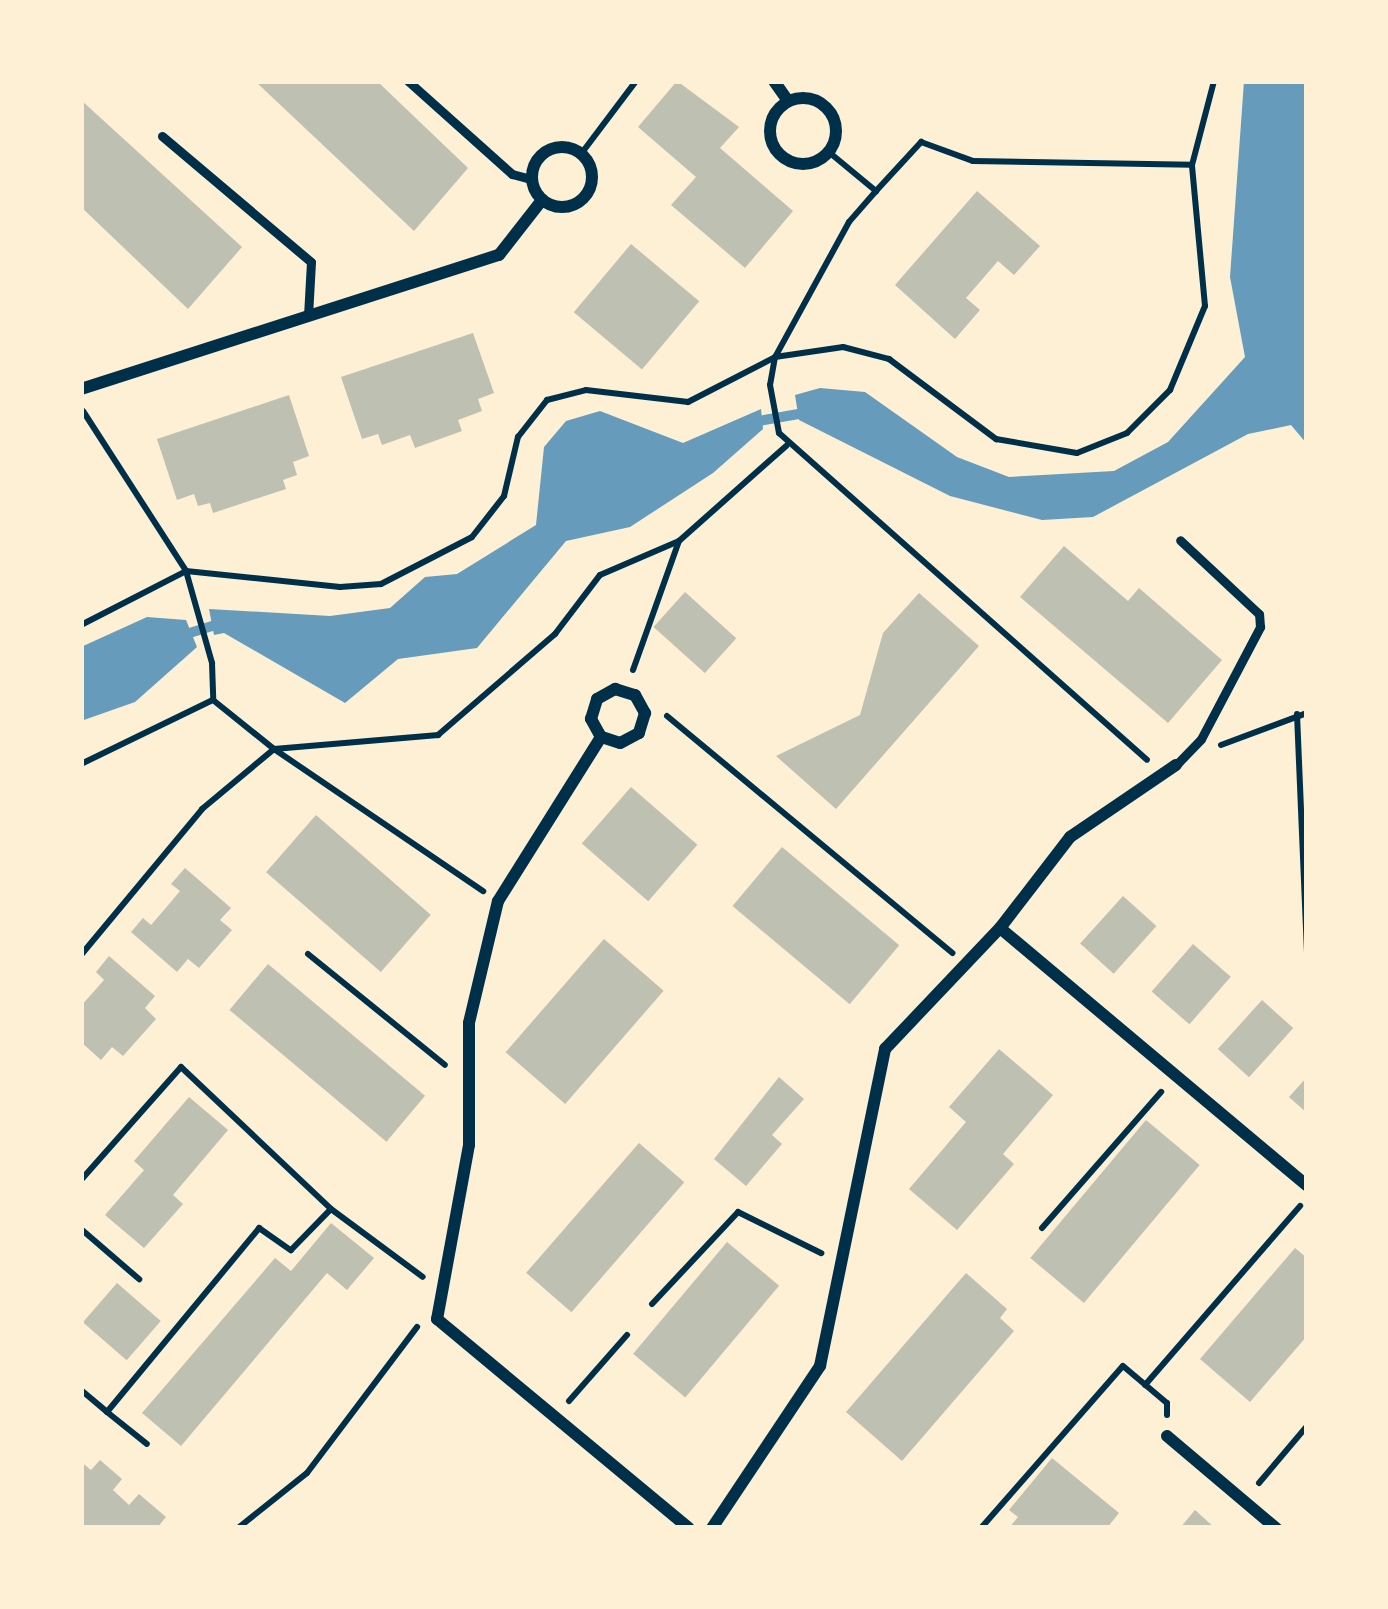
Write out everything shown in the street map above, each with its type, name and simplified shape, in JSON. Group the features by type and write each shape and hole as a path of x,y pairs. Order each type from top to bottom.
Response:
{"street":[{"path":"774,81 788,101 825,105 837,128 830,153 806,165 782,157 770,134 788,101"},
{"path":"548,150 581,154 592,174 585,196 564,207 542,200 531,179 548,150"},
{"path":"81,389 499,255 542,200"},
{"path":"626,690 645,713 631,740 601,737 591,718 597,699 626,690"},
{"path":"601,737 498,901 469,1023 469,1145 437,1319 689,1528"},
{"path":"712,1528 820,1366 885,1049 1000,928 1070,838 1176,765"},
{"path":"1000,928 1307,1186"},
{"path":"1167,1436 1276,1528"}],"lane":[{"path":"408,81 512,174 531,179"},
{"path":"162,136 311,262 308,316"},
{"path":"1176,765 1201,739 1260,627 1259,614 1180,540"}],"path":[{"path":"581,154 636,81"},
{"path":"81,625 186,571 340,587 381,584 472,537 504,496 518,436 547,400 586,390 688,402 775,357 843,347 889,359 996,439 1077,453 1127,433 1170,389 1204,306 1192,165 1214,81"},
{"path":"1163,775 787,445 779,433 770,385 775,357 848,222 921,142 973,160 1192,165"},
{"path":"830,153 876,191"},
{"path":"81,408 186,571 212,663 213,700 274,749 498,901"},
{"path":"81,956 202,809 274,749 438,736 555,634 600,575 679,541 787,445"},
{"path":"626,690 679,541"},
{"path":"81,764 213,700"},
{"path":"645,713 670,717 964,963"},
{"path":"1176,765 1307,713"},
{"path":"1297,714 1307,953"},
{"path":"308,954 469,1084"},
{"path":"81,1180 181,1067 331,1208 443,1285"},
{"path":"1042,1228 1176,1076"},
{"path":"1145,1385 1307,1198"},
{"path":"107,1412 260,1228 291,1250 331,1208"},
{"path":"652,1304 738,1212 841,1263"},
{"path":"81,1229 139,1279"},
{"path":"238,1528 307,1472 412,1330 437,1319"},
{"path":"555,1418 627,1335"},
{"path":"981,1528 1123,1366 1167,1403 1167,1436"},
{"path":"81,1390 147,1444"},
{"path":"1244,1501 1307,1426"}],"water":[{"path":"1244,81 1307,81 1307,444 1291,425 1248,434 1093,517 1042,520 950,496 799,420 795,395 820,388 865,392 957,457 1009,477 1114,471 1168,442 1245,357 1230,277"},
{"path":"761,409 763,429 713,473 630,527 566,541 477,648 398,659 345,703 224,633 214,635 209,609 330,616 390,608 425,577 457,574 536,525 544,447 566,421 600,411 683,443"},
{"path":"147,617 186,620 197,647 135,702 81,721 81,647"}],"building":[{"path":"255,81 377,81 468,168 414,231"},
{"path":"677,81 739,127 720,148 793,211 745,268 671,205 696,177 638,127"},
{"path":"81,100 242,247 188,309 81,207"},
{"path":"977,191 1040,246 1014,275 998,261 966,298 980,310 955,339 895,285"},
{"path":"631,244 699,301 642,369 574,312"},
{"path":"473,333 494,393 478,399 482,411 458,420 462,431 415,448 410,435 382,445 378,434 362,439 341,377"},
{"path":"289,395 309,456 293,462 297,475 283,480 286,489 213,513 210,503 198,506 194,494 177,500 157,439"},
{"path":"1064,546 1128,601 1139,588 1222,660 1168,723 1020,597"},
{"path":"685,592 736,638 705,673 654,627"},
{"path":"919,593 979,646 836,809 776,756 860,715 883,633"},
{"path":"631,787 697,845 648,901 582,844"},
{"path":"316,815 431,915 381,972 266,872"},
{"path":"782,847 899,945 850,1004 733,906"},
{"path":"185,868 231,908 220,920 232,930 199,968 188,959 177,972 131,932 143,918 151,925 170,903 180,891 171,884"},
{"path":"1123,896 1156,926 1114,974 1080,944"},
{"path":"604,939 664,991 565,1104 506,1052"},
{"path":"1193,944 1231,977 1189,1024 1152,992"},
{"path":"109,956 155,996 145,1008 156,1019 123,1056 112,1047 101,1060 81,1042 81,1006 104,980 96,972"},
{"path":"268,964 425,1096 386,1142 229,1010"},
{"path":"1262,1000 1293,1028 1249,1077 1218,1049"},
{"path":"999,1049 1053,1095 1003,1154 1014,1164 957,1230 909,1189 966,1122 949,1107"},
{"path":"779,1077 804,1099 772,1135 782,1144 746,1186 714,1159"},
{"path":"1307,1077 1307,1113 1289,1097"},
{"path":"189,1097 228,1130 173,1195 183,1204 144,1248 105,1215 144,1170 134,1161"},
{"path":"1146,1120 1200,1165 1084,1303 1030,1258"},
{"path":"639,1143 684,1182 571,1312 526,1273"},
{"path":"331,1223 374,1258 347,1290 327,1273 181,1446 142,1413 275,1258 291,1271"},
{"path":"727,1242 779,1286 685,1398 633,1354"},
{"path":"1295,1248 1307,1258 1307,1336 1250,1402 1200,1359"},
{"path":"966,1273 1007,1309 1000,1318 1014,1331 902,1461 846,1412"},
{"path":"117,1283 161,1321 127,1360 83,1322"},
{"path":"1052,1458 1119,1513 1107,1528 1009,1528 1018,1517 1009,1510"},
{"path":"100,1460 122,1479 113,1490 129,1505 139,1494 166,1517 157,1528 81,1528 81,1462 91,1470"},
{"path":"1195,1510 1215,1528 1180,1528"}],"waterway":[{"path":"753,422 804,413"},
{"path":"180,636 225,622"}]}
